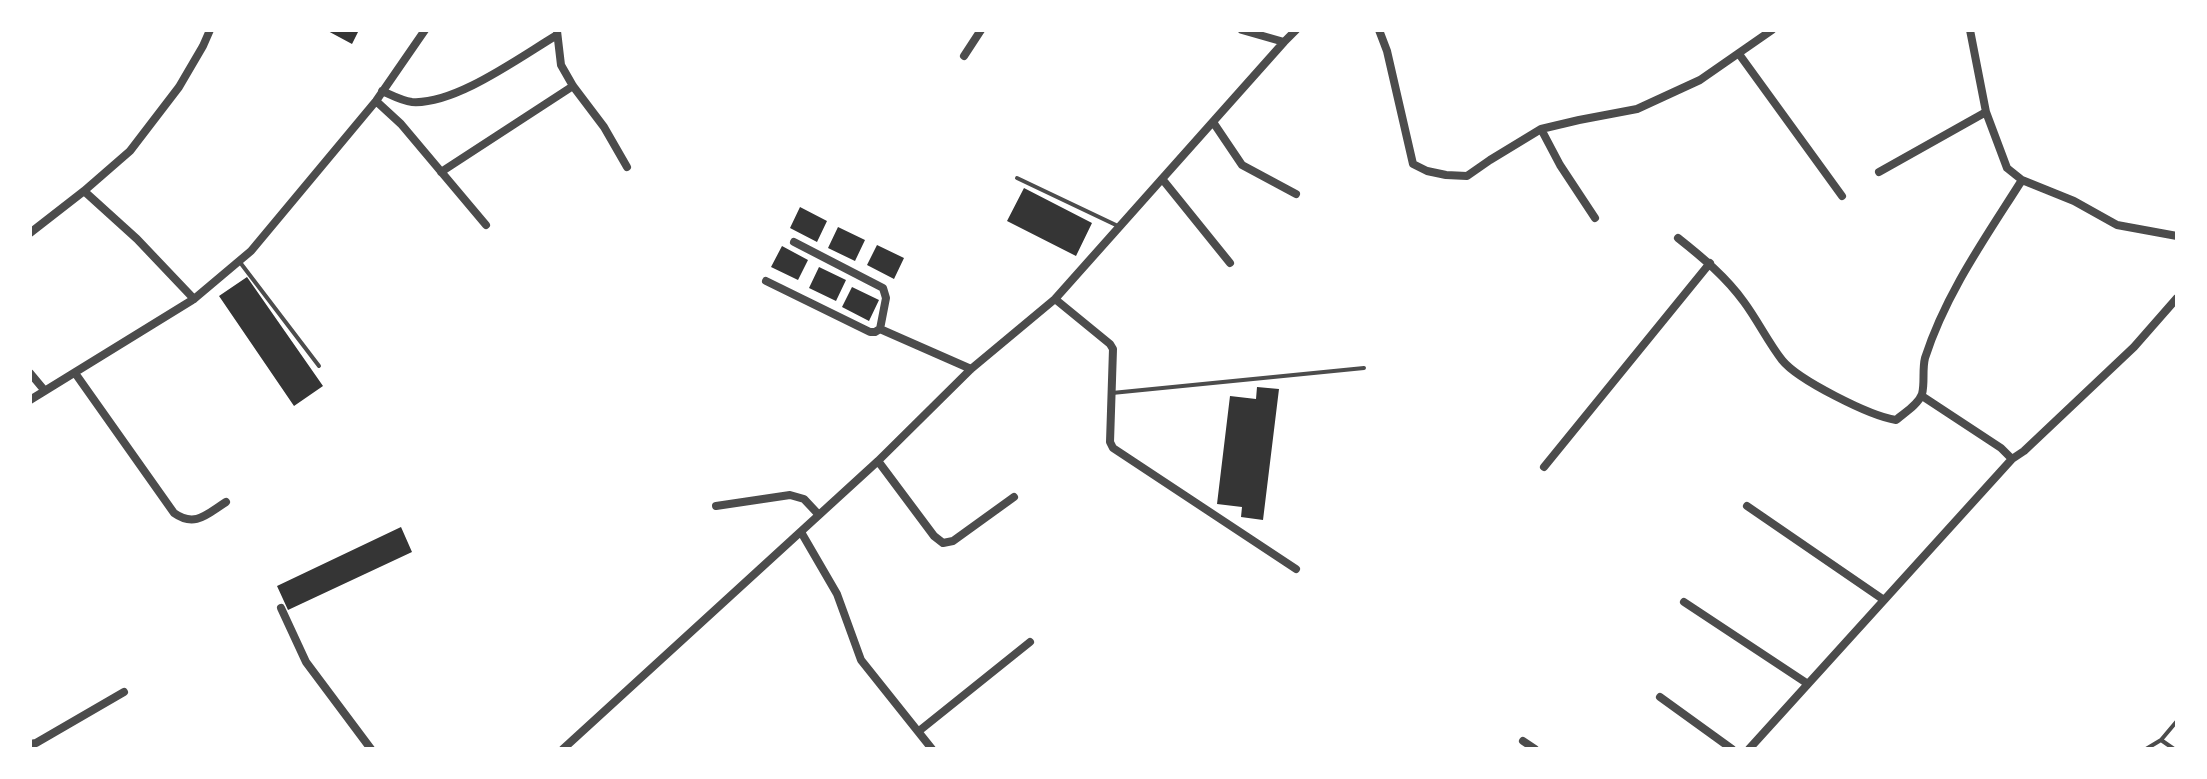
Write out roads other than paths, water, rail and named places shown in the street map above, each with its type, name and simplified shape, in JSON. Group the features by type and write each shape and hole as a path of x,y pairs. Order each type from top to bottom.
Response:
{"street":[{"path":"30,233 130,151 179,87 210,30"},
{"path":"30,400 194,299 251,251 376,101 425,30"},
{"path":"964,56 981,30"},
{"path":"1242,30 1284,42"},
{"path":"563,749 878,461 971,369 1055,299 1296,30"},
{"path":"1379,30 1387,51 1413,164 1427,171 1467,176 1541,129 1637,109 1700,80 1772,30"},
{"path":"1970,30 1986,112 2007,168 2022,180 2074,201 2117,225 2177,236"},
{"path":"382,91 410,102 440,99 477,82 557,32 561,65 604,127 627,167"},
{"path":"1739,54 1842,196"},
{"path":"441,172 573,86"},
{"path":"376,101 401,124 486,225"},
{"path":"1879,172 1986,112"},
{"path":"1213,122 1242,165 1296,194"},
{"path":"1541,129 1560,165 1595,218"},
{"path":"1163,180 1230,263"},
{"path":"1678,238 1710,263 1744,302 1783,362 1814,383 1880,417 1896,420 1922,396 1923,366 1949,299 2022,180"},
{"path":"84,191 137,239 194,299"},
{"path":"766,281 870,332 880,329 886,298 883,288 794,242"},
{"path":"1544,467 1710,263"},
{"path":"1749,749 2012,459 2134,347 2177,298"},
{"path":"1055,299 1113,349 1110,442 1113,448 1296,569"},
{"path":"880,329 971,369"},
{"path":"30,373 45,391"},
{"path":"75,373 174,513 184,521 197,520 226,502"},
{"path":"1922,396 2001,448 2012,459"},
{"path":"878,461 934,536 943,543 953,541 1014,497"},
{"path":"716,506 790,495 804,499 819,515"},
{"path":"1747,506 1884,600"},
{"path":"801,532 837,594 861,660 932,749"},
{"path":"1684,602 1808,684"},
{"path":"281,608 306,662 371,749"},
{"path":"919,731 1030,642"},
{"path":"30,744 124,692"},
{"path":"1660,697 1732,749"},
{"path":"1523,741 1535,749"}],"lane":[{"path":"1017,178 1120,227"},
{"path":"239,261 319,366"},
{"path":"1112,393 1364,368"},
{"path":"2146,749 2161,740 2177,721"},
{"path":"2161,740 2174,749"}]}
